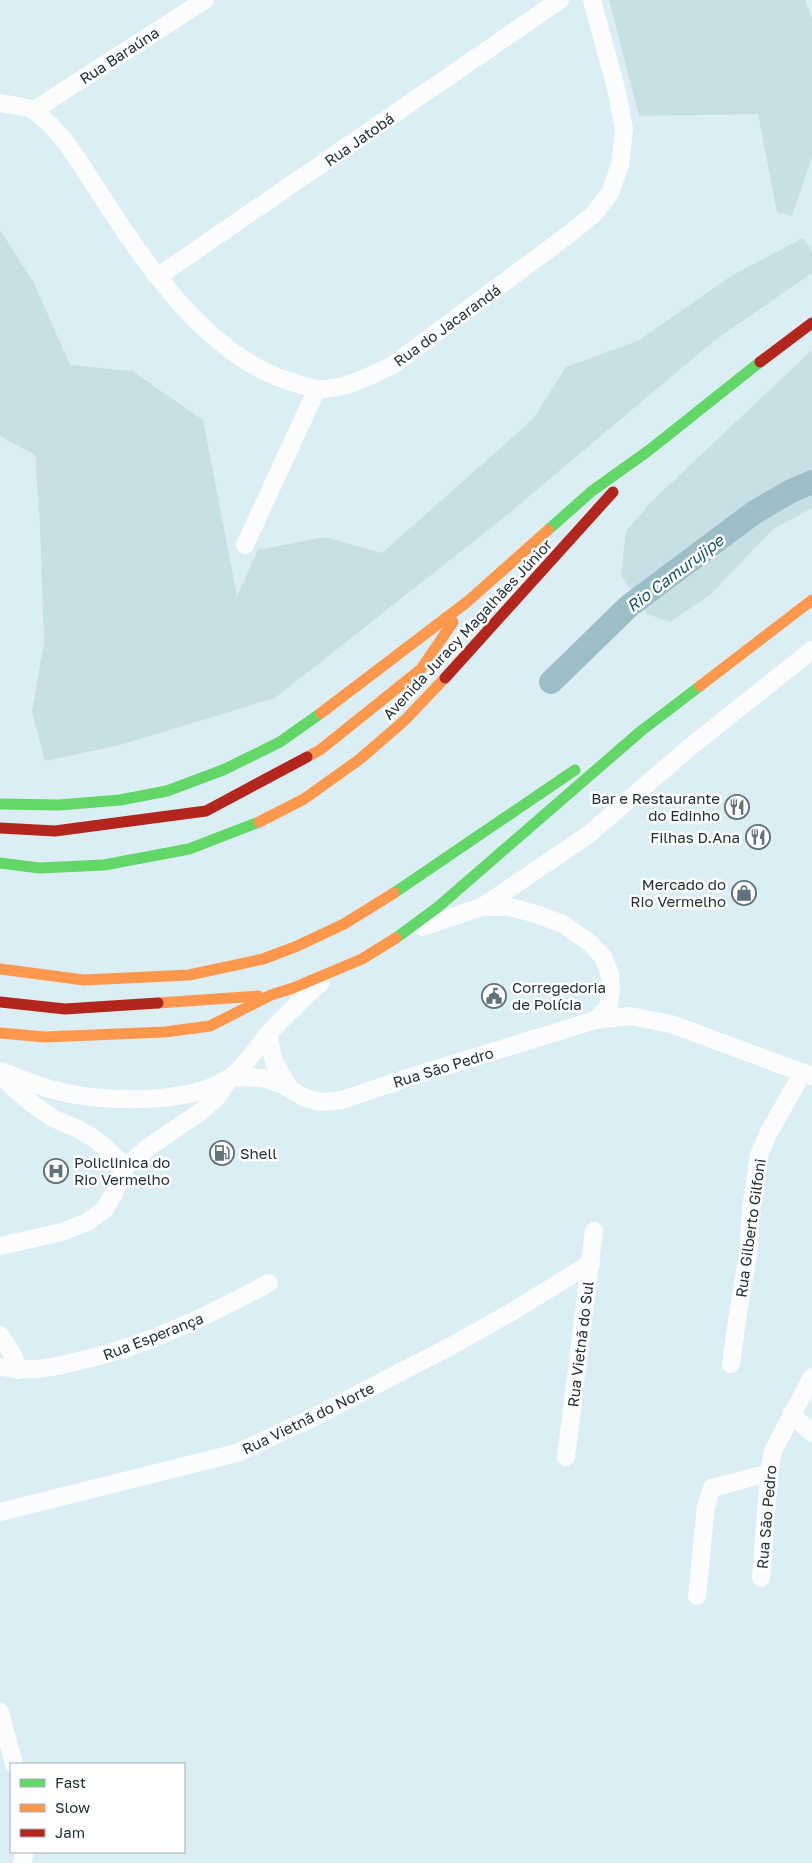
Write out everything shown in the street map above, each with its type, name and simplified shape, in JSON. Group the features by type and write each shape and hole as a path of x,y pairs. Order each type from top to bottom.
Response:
{"main road":[{"name":"Avenida Juracy Magalhães Júnior","path":"0,804 59,805 120,800 168,790 223,770 280,742 316,717 467,602 592,491 648,451 812,323"},
{"name":"Avenida Juracy Magalhães Júnior","path":"0,863 39,868 104,865 189,850 252,826 304,799 360,759 405,720 535,581 648,451"},
{"path":"0,1033 45,1037 165,1032 210,1026 271,995 329,974 362,959 403,934 474,876 641,731 812,600"},
{"path":"0,828 55,831 206,811 320,750 422,669 467,602"},
{"path":"0,969 84,980 189,975 263,959 295,947 344,924 411,884 559,780 641,731"},
{"path":"0,1002 65,1009 271,995"}],"street":[{"name":"Rua Baraúna","path":"34,110 205,0"},
{"name":"Rua Jatobá","path":"157,277 560,0"},
{"name":"Rua do Jacarandá","path":"34,110 54,128 71,150 131,243 157,277 191,314 229,350 255,367 284,379 317,389 340,386 366,378 393,366 568,235 594,214 610,193 620,165 624,130 617,92 592,0"},
{"path":"0,103 34,110"},
{"path":"245,545 317,389"},
{"path":"403,934 482,907 588,835 690,747 812,650"},
{"path":"482,907 509,907 533,913 563,924 590,943 603,958 610,974 611,991 608,1007 596,1020"},
{"path":"0,1246 62,1232 87,1222 105,1208 114,1193 125,1167 150,1146 199,1113 216,1098 231,1077 268,1034 329,974"},
{"name":"Rua São Pedro","path":"231,1077 264,1078 276,1081 305,1098 321,1102 342,1100 596,1020 630,1016 653,1019 687,1030 808,1074"},
{"path":"268,1034 274,1062 290,1089"},
{"path":"0,1071 51,1089 91,1097 138,1100 183,1095 205,1089 231,1077"},
{"name":"Rua Gilberto Gilfoni","path":"731,1364 748,1255 751,1209 759,1155 768,1134 808,1074"},
{"path":"0,1075 32,1104 52,1117 98,1141 113,1153 125,1167"},
{"name":"Rua Vietnã do Sul","path":"566,1457 594,1231"},
{"name":"Rua Vietnã do Norte","path":"0,1512 67,1494 191,1466 237,1453 460,1341 510,1314 591,1263"},
{"name":"Rua Esperança","path":"0,1367 18,1370 44,1369 112,1354 215,1312 270,1283"},
{"path":"0,1335 13,1355 18,1370"},
{"name":"Rua São Pedro","path":"761,1578 769,1473 773,1451 812,1376"},
{"path":"791,1414 812,1433"},
{"path":"697,1596 706,1506 712,1488 769,1473"},
{"path":"0,1712 14,1763"}],"shaded area":[{"path":"609,0 805,0 812,18 812,157 792,216 777,212 758,114 639,116"},
{"path":"0,230 34,283 70,365 132,371 203,420 237,596 258,550 325,537 382,553 533,419 566,367 638,341 731,276 803,238 812,251 812,273 715,340 502,519 275,698 120,745 45,761 32,712 44,642 40,526 35,455 0,436"},
{"path":"812,350 812,508 773,529 710,595 670,622 647,614 621,575 626,531 651,502"}],"waterway":[{"name":"Rio Camurujipe","path":"551,682 629,606 755,512 791,491 812,482"}],"traffic: fast":[{"path":"548,530 592,491 648,451 760,362"},
{"path":"396,938 438,907 641,731 700,686"},
{"path":"0,804 59,805 120,800 167,791 223,770 280,742 321,713"},
{"path":"394,893 575,770"},
{"path":"0,863 39,868 104,865 189,849 259,822"}],"traffic: slow":[{"path":"321,713 467,602 548,530"},
{"path":"700,686 812,600"},
{"path":"307,757 320,750 421,669 453,622"},
{"path":"259,822 304,799 360,759 405,720 445,678"},
{"path":"0,969 84,980 189,975 263,959 295,947 344,924 394,893"},
{"path":"0,1033 45,1037 165,1032 210,1026 271,995 293,988 362,959 396,938"},
{"path":"158,1003 258,996"}],"traffic: jam":[{"path":"760,362 812,323"},
{"path":"445,678 613,492"},
{"path":"0,828 55,831 206,811 307,757"},
{"path":"0,1002 65,1009 158,1003"}],"place":[{"name":"Bar e Restaurante do Edinho","path":"737,807"},
{"name":"Filhas D.Ana","path":"758,837"},
{"name":"Mercado do Rio Vermelho","path":"744,893"},
{"name":"Corregedoria de Polícia","path":"494,996"},
{"name":"Shell","path":"222,1153"},
{"name":"Policlinica do Rio Vermelho","path":"56,1171"}]}
